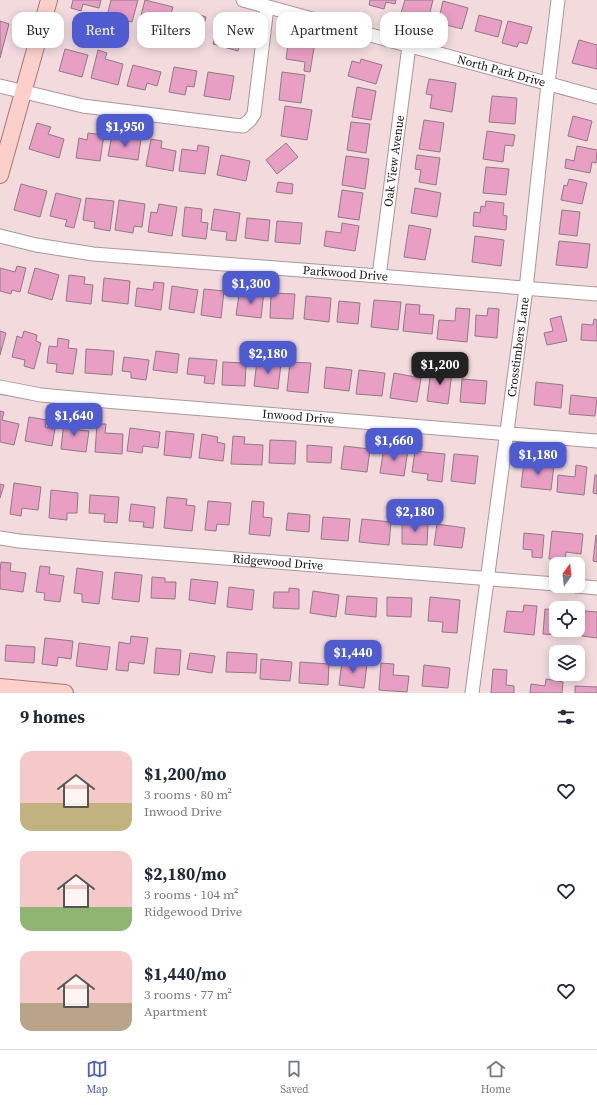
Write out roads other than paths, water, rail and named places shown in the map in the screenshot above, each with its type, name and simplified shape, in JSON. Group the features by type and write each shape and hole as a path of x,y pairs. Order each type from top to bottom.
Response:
{"main road":[{"path":"0,175 49,0"},
{"path":"0,687 66,693"}],"street":[{"name":"North Park Drive","path":"243,0 380,38"},
{"name":"Crosstimbers Lane","path":"472,693 526,288 558,0"},
{"path":"0,86 83,106 243,126 254,114 267,7"},
{"name":"Oak View Avenue","path":"379,276 408,48"},
{"name":"North Park Drive","path":"415,48 597,97"},
{"name":"Parkwood Drive","path":"0,236 36,245 93,254 597,294"},
{"name":"Inwood Drive","path":"0,387 41,395 73,398 597,441"},
{"name":"Ridgewood Drive","path":"0,538 98,548 549,583"},
{"path":"585,587 597,588"}]}
